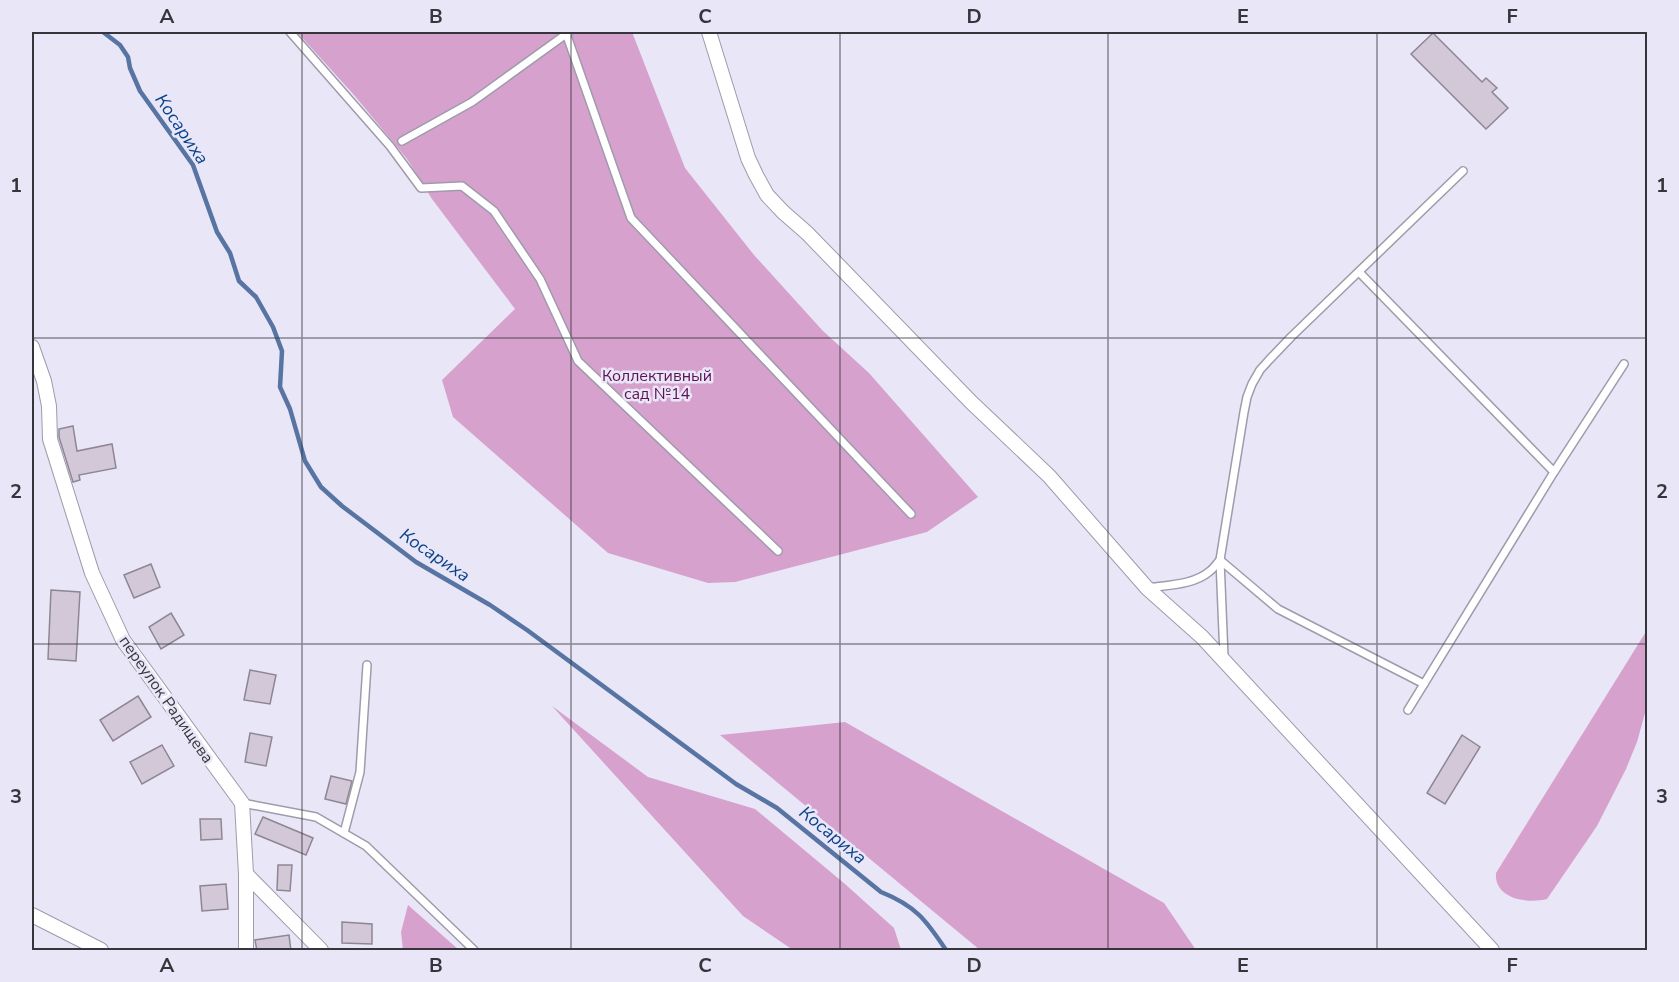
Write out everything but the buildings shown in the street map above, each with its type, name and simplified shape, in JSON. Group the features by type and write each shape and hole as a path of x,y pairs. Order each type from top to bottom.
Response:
{"street":[{"path":"709,32 748,158 767,195 807,233 971,402 1049,476 1147,588 1224,660 1491,951"},
{"name":"переулок Радищева","path":"32,346 44,381 50,439 92,573 123,640 242,803"},
{"path":"242,803 246,874 246,951"},
{"path":"246,874 321,951"},
{"path":"32,915 101,951"}],"lane":[{"path":"290,32 390,146 421,188 462,186 494,211 540,279 578,362 778,551"},
{"path":"402,141 472,102 568,32 631,218 911,514"},
{"path":"1224,660 1220,560 1244,412 1252,384 1260,370 1283,344 1463,171"},
{"path":"1359,272 1554,472"},
{"path":"1408,710 1554,472 1624,364"},
{"path":"1147,588 1196,579 1209,572 1220,560"},
{"path":"1220,560 1278,609 1424,684"},
{"path":"344,833 360,772 368,665"},
{"path":"242,803 316,817 366,846 474,951"}],"green space":[{"name":"Коллективный сад №14","path":"297,32 632,32 685,168 754,255 823,331 869,373 978,497 927,532 735,582 708,583 608,553 453,417 442,380 515,309 432,199 407,159 354,95"},
{"path":"1647,630 1647,706 1637,742 1626,769 1597,826 1547,899 1522,900 1506,894 1500,889 1496,873"},
{"path":"552,706 648,777 755,809 894,928 901,950 793,950 743,916"},
{"path":"845,722 1164,903 1196,950 980,950 720,735"},
{"path":"408,905 459,950 403,950 401,932"}],"waterway":[{"name":"Косариха","path":"103,32 120,45 128,57 140,91 193,165 217,232 230,253 239,281 256,297 273,327 282,351 280,387 290,409 305,461 321,487 342,506 416,562 490,605 527,630 736,784 777,808 881,892 912,909 926,922 946,950"}]}
